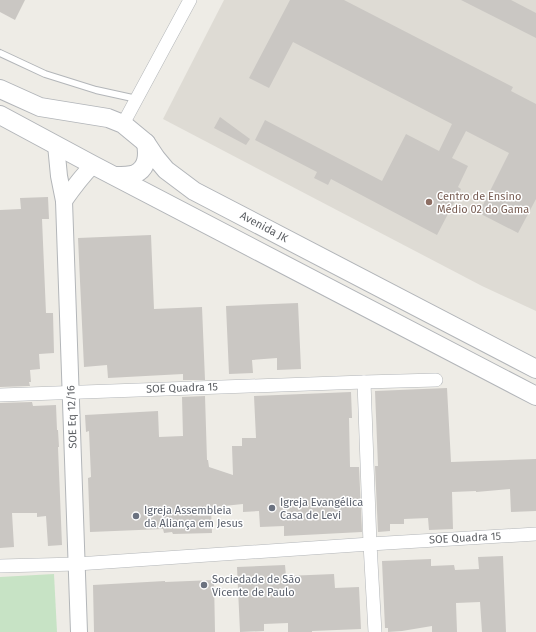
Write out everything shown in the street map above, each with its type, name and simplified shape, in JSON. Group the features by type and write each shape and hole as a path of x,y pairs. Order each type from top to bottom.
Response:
{"main road":[{"name":"Avenida JK","path":"0,89 40,107 108,118 123,124 146,143 166,170 194,190 536,369"},
{"path":"0,115 536,396"},
{"path":"116,176 134,175 142,169 146,162 148,153 146,143"}],"street":[{"path":"123,124 190,0"},
{"name":"SOE Eq 12/16","path":"56,145 59,176 64,202 79,632"},
{"path":"64,202 80,178 93,165"},
{"name":"SOE Quadra 15","path":"0,396 71,392 436,380"},
{"path":"364,382 375,632"},
{"name":"SOE Quadra 15","path":"0,566 77,564 536,534"}],"lane":[{"path":"0,53 45,74 96,90 137,98"}],"shaded area":[{"name":"Centro de Ensino Médio 02 do Gama","path":"224,0 536,0 536,311 482,286 163,119"}],"green space":[{"path":"54,574 57,632 0,632 0,577"}],"building":[{"path":"0,0 25,0 15,20 0,12"},
{"path":"290,0 344,0 513,87 511,91 536,104 536,199 518,233 479,213 509,153 466,131 452,158 468,166 458,187 461,189 437,235 331,179 328,185 314,178 317,172 255,140 265,120 382,181 406,134 439,151 452,124 293,42 269,88 249,78"},
{"path":"461,0 511,0 536,13 536,38"},
{"path":"220,117 250,139 246,145 214,128"},
{"path":"48,197 49,219 42,219 46,313 53,313 54,353 39,354 40,369 30,370 30,386 0,387 0,210 21,209 20,198"},
{"path":"151,235 154,309 202,307 205,380 183,380 183,374 108,378 107,365 84,367 78,238"},
{"path":"298,303 301,369 277,370 277,358 252,360 253,373 229,374 226,306"},
{"path":"447,388 451,462 536,459 536,511 511,512 510,489 476,492 452,492 453,529 429,530 428,518 404,519 404,524 390,524 390,531 378,532 375,466 378,466 375,391"},
{"path":"351,392 352,418 349,418 350,467 359,467 362,532 284,536 284,526 260,527 259,511 243,512 243,504 211,508 212,533 173,534 172,532 164,533 163,529 90,532 88,478 91,477 89,431 86,432 85,415 158,411 159,437 183,436 182,397 205,396 207,460 209,467 233,475 232,446 242,446 242,438 256,438 254,396"},
{"path":"32,402 33,406 56,405 62,545 48,546 46,516 37,517 37,513 12,513 14,547 0,548 0,403"},
{"path":"503,556 506,632 482,632 480,602 456,603 457,632 432,632 432,626 388,632 388,628 385,628 382,561 431,559 431,566 454,565 455,570 479,569 478,557"},
{"path":"285,565 286,576 334,574 335,588 359,587 361,629 288,632 288,623 264,624 264,631 240,632 237,567"},
{"path":"214,580 215,632 94,632 93,585"}],"place":[{"name":"Centro de Ensino Médio 02 do Gama","path":"429,202"},
{"name":"Igreja Evangélica Casa de Levi","path":"272,508"},
{"name":"Igreja Assembleia da Aliança em Jesus","path":"136,516"},
{"name":"Sociedade de São Vicente de Paulo","path":"204,585"}]}
